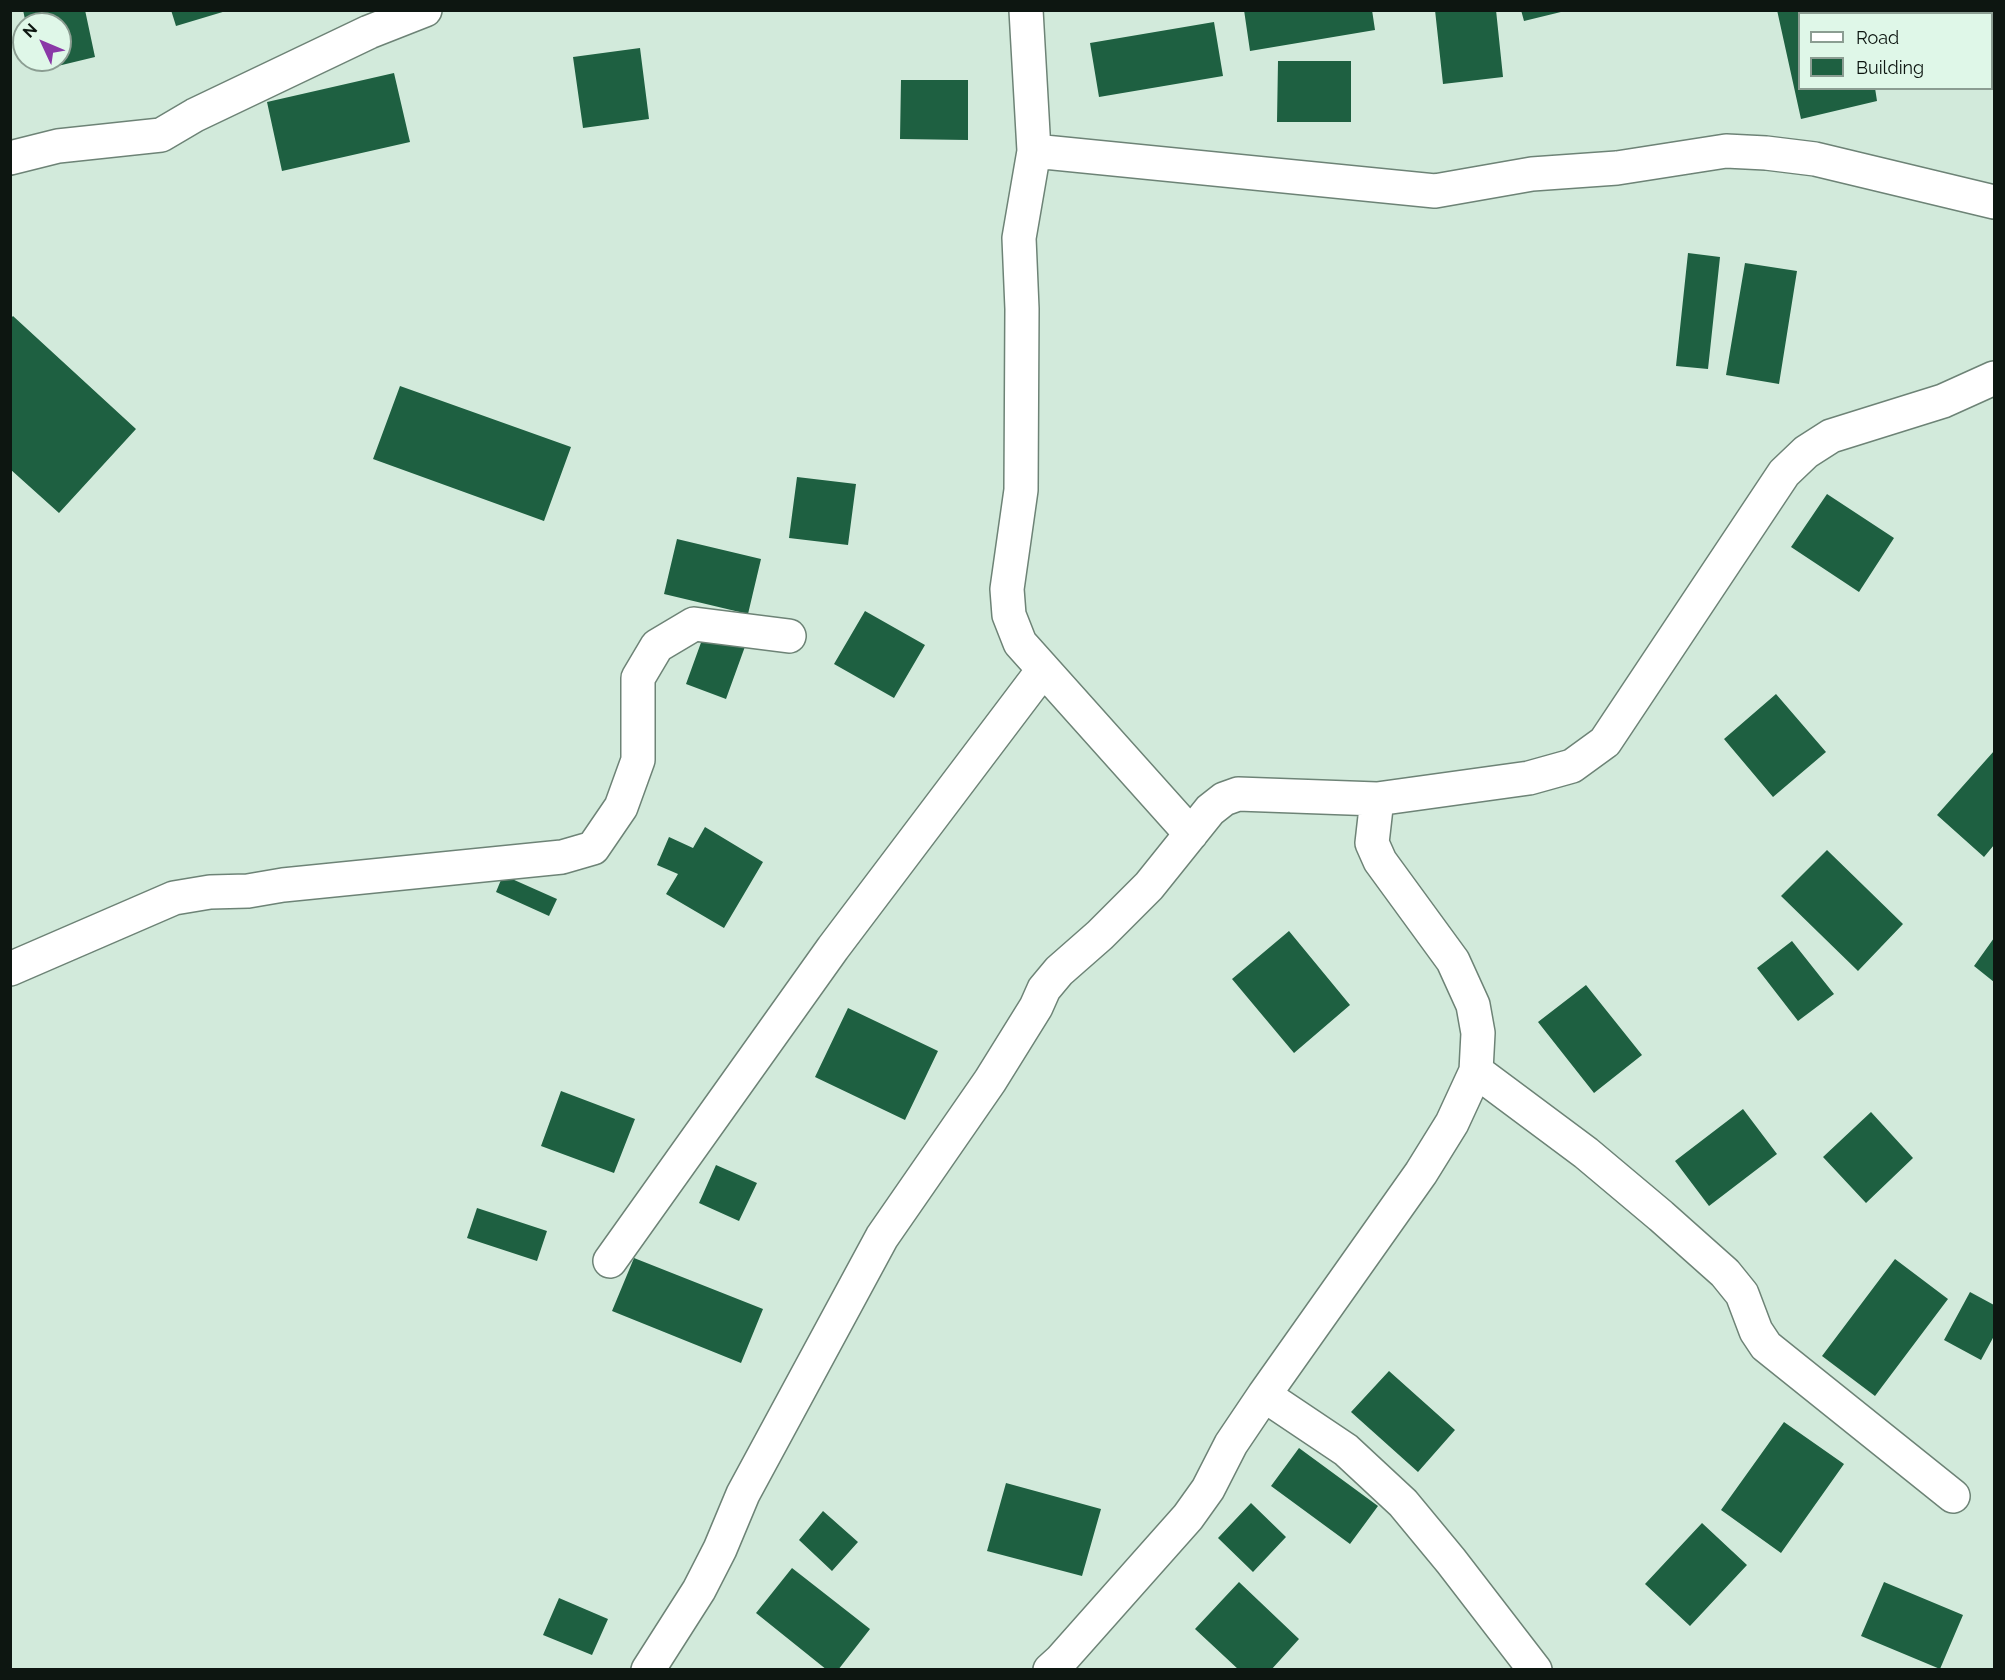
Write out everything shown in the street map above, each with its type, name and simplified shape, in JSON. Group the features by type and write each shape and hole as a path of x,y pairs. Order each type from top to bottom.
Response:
{"street":[{"path":"10,158 58,146 161,135 195,115 369,32 425,10"},
{"path":"1026,10 1034,151 1019,238 1022,321 1022,490 1007,589 1009,615 1020,644 1191,834"},
{"path":"1034,151 1436,191 1532,174 1617,168 1726,151 1766,153 1815,159 1995,202"},
{"path":"660,1664 720,1549 743,1494 882,1237 990,1081 1036,1007 1044,989 1059,971 1100,935 1149,886 1210,810 1224,799 1238,794 1377,799 1529,778 1572,766 1605,742 1784,473 1806,452 1831,436 1943,401 1995,378"},
{"path":"10,969 174,898 210,892 249,891 283,885 562,857 593,848 621,807 638,760 638,678 657,646 694,624 789,636"},
{"path":"610,1262 833,948 1043,670"},
{"path":"1050,1670 1188,1517 1208,1489 1231,1444 1264,1395 1421,1173 1452,1122 1476,1071 1478,1033 1473,1005 1453,961 1380,861 1372,843 1377,799"},
{"path":"1476,1071 1586,1153 1725,1273 1742,1294 1756,1331 1766,1346 1953,1496"},
{"path":"1264,1395 1346,1450 1403,1503 1535,1670"}],"building":[{"path":"23,10 85,10 95,57 72,63 72,12 23,12"},
{"path":"171,10 226,10 226,11 176,26"},
{"path":"1244,10 1372,10 1375,30 1250,51"},
{"path":"1435,10 1496,10 1503,77 1443,84"},
{"path":"1521,10 1565,10 1565,11 1524,21"},
{"path":"1777,10 1857,10 1858,12 1798,12 1798,90 1875,90 1877,101 1801,119"},
{"path":"1214,22 1223,76 1099,97 1090,43"},
{"path":"640,48 649,119 583,128 573,57"},
{"path":"1278,61 1351,61 1351,122 1277,122"},
{"path":"394,73 410,142 282,171 267,102"},
{"path":"901,80 968,80 968,140 900,139"},
{"path":"1688,253 1720,257 1708,369 1676,366"},
{"path":"1745,263 1797,271 1779,384 1726,375"},
{"path":"13,316 136,429 59,513 10,469 10,319"},
{"path":"400,386 571,447 544,521 373,459"},
{"path":"797,477 856,484 848,545 789,538"},
{"path":"1827,494 1894,538 1859,592 1791,547"},
{"path":"677,539 761,559 748,614 664,594"},
{"path":"865,611 925,645 894,698 834,664"},
{"path":"707,626 747,641 726,699 686,684"},
{"path":"1776,694 1826,752 1773,797 1724,739"},
{"path":"1994,751 1994,845 1984,857 1937,815"},
{"path":"705,827 763,862 724,928 666,894 678,874 657,865 669,837 693,848"},
{"path":"1827,850 1903,924 1858,971 1781,896"},
{"path":"503,875 557,899 549,916 496,892"},
{"path":"1289,931 1350,1005 1294,1053 1232,979"},
{"path":"1994,938 1994,982 1974,966"},
{"path":"1792,941 1834,994 1798,1021 1757,968"},
{"path":"1586,985 1642,1055 1594,1093 1538,1022"},
{"path":"848,1008 938,1051 905,1120 815,1077"},
{"path":"561,1091 635,1119 614,1173 541,1146"},
{"path":"1743,1109 1777,1154 1709,1206 1675,1161"},
{"path":"1871,1112 1913,1158 1866,1203 1823,1157"},
{"path":"716,1165 757,1183 739,1221 699,1203"},
{"path":"477,1208 547,1231 537,1261 467,1238"},
{"path":"634,1258 763,1309 741,1363 612,1311"},
{"path":"1895,1259 1948,1299 1875,1396 1822,1356"},
{"path":"1970,1292 1994,1305 1994,1336 1981,1360 1944,1340"},
{"path":"1389,1371 1455,1430 1418,1472 1351,1412"},
{"path":"1784,1422 1844,1464 1781,1553 1721,1510"},
{"path":"1299,1448 1378,1506 1350,1544 1271,1486"},
{"path":"1006,1483 1101,1509 1082,1576 987,1551"},
{"path":"1251,1503 1286,1537 1253,1572 1218,1538"},
{"path":"823,1511 858,1542 832,1571 799,1540"},
{"path":"1702,1523 1747,1565 1690,1626 1645,1584"},
{"path":"792,1568 870,1629 838,1670 827,1670 756,1613"},
{"path":"1239,1582 1299,1639 1271,1670 1239,1670 1195,1629"},
{"path":"1884,1582 1963,1615 1940,1669 1861,1636"},
{"path":"559,1598 608,1619 592,1655 543,1635"}]}
